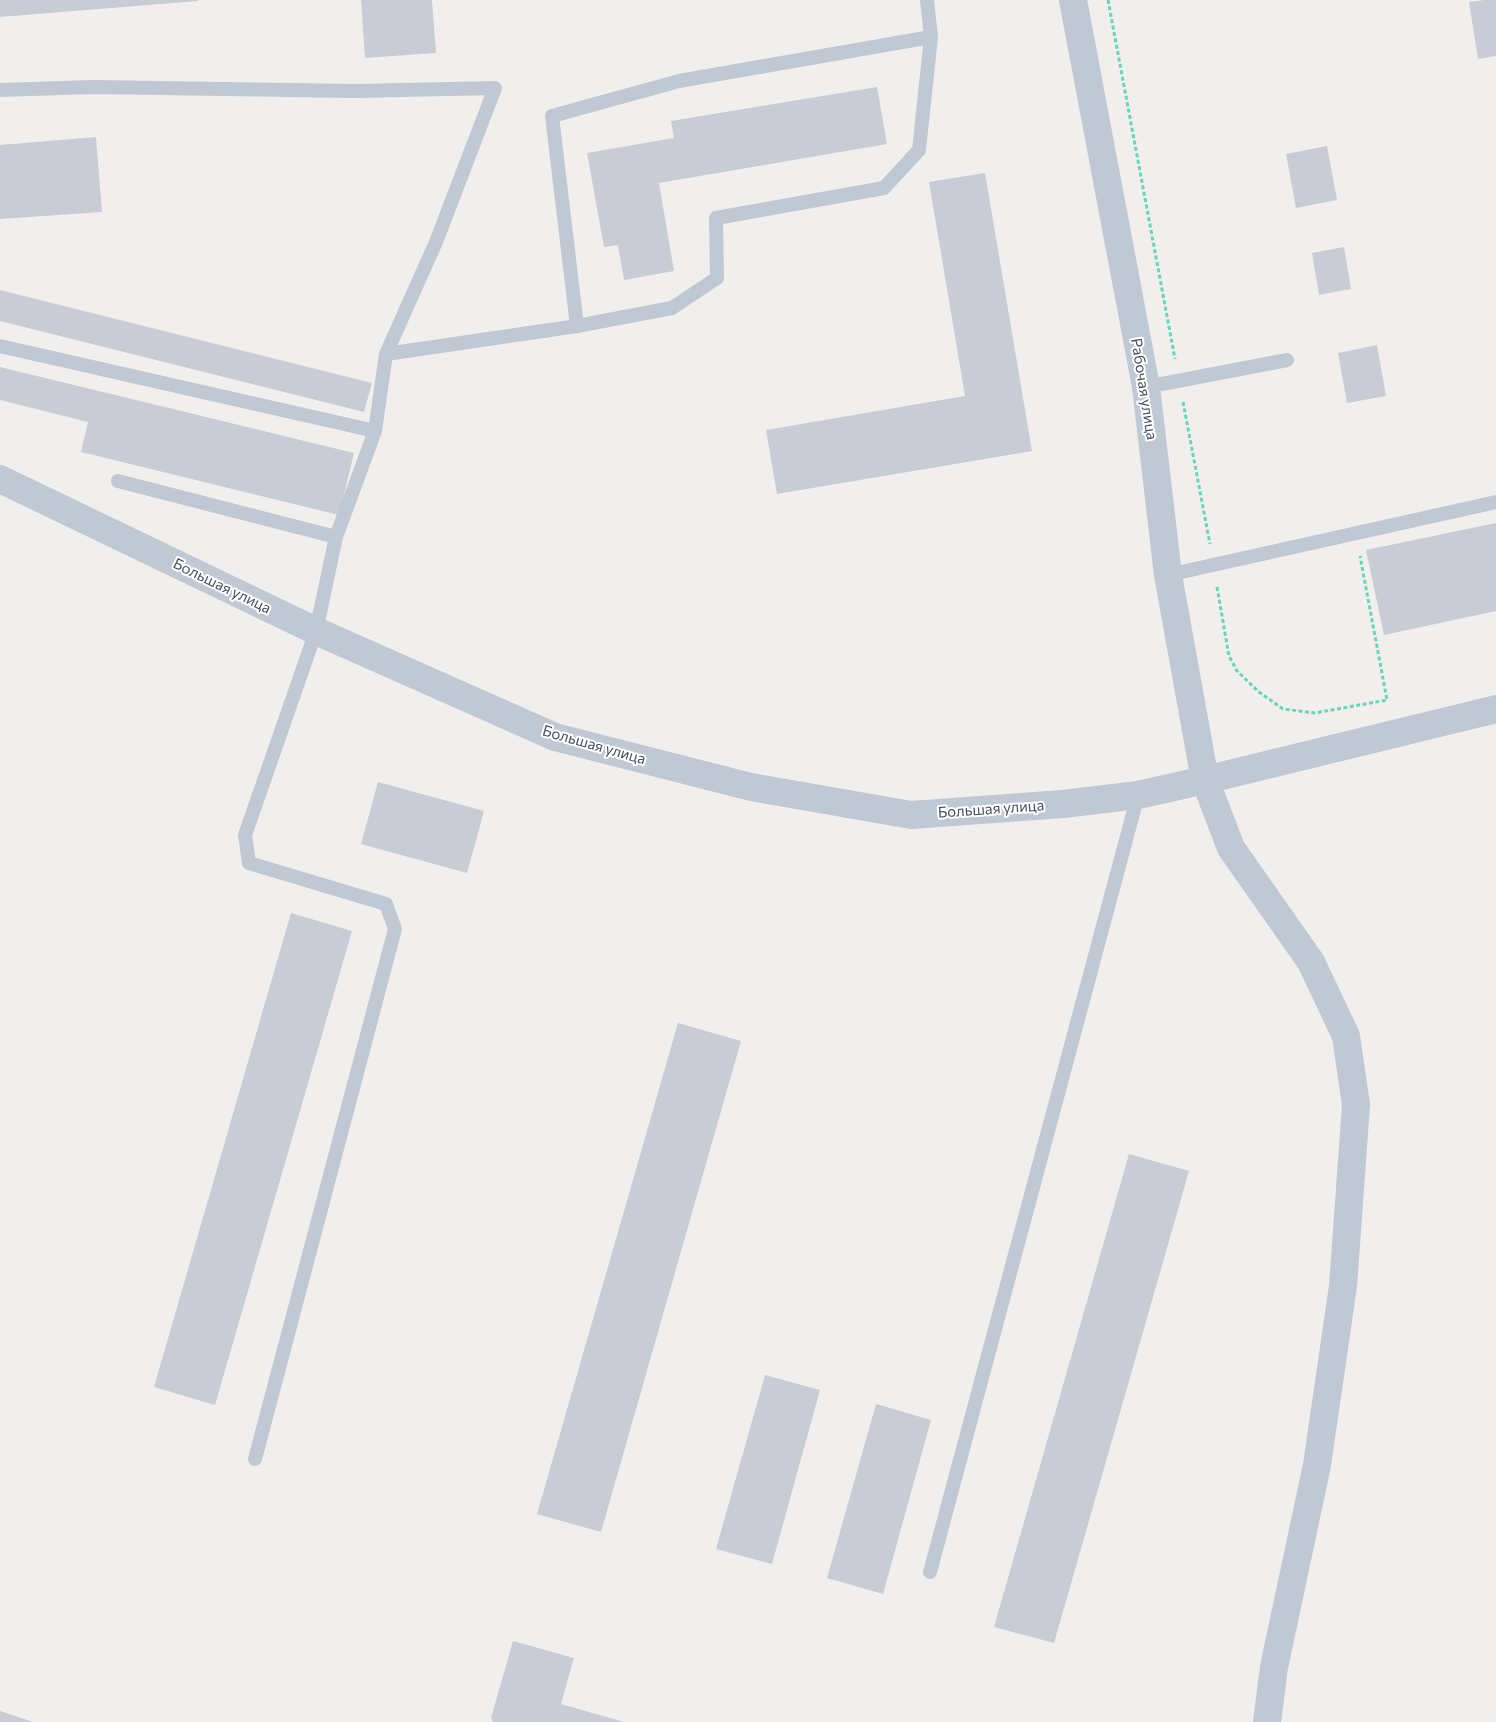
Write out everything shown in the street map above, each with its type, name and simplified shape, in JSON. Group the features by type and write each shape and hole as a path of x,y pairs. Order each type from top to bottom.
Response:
{"street":[{"name":"Рабочая улица","path":"1074,0 1146,387 1168,575 1206,780 1231,848 1311,962 1346,1036 1356,1105 1343,1286 1318,1456 1274,1667 1267,1722"},
{"name":"Большая улица","path":"0,479 316,631 555,737 751,787 911,815 1063,804 1138,795 1496,709"}],"lane":[{"path":"386,354 577,326 672,308 717,278 716,218 884,188 918,150 931,37 927,0"},
{"path":"577,326 552,116 679,81 931,37"},
{"path":"0,90 93,87 356,90 495,88 436,242 386,354 375,431 336,536 316,631 245,835 249,863 386,904 395,929 255,1459"},
{"path":"0,346 375,431"},
{"path":"1146,387 1287,360"},
{"path":"118,481 336,536"},
{"path":"1168,575 1496,502"},
{"path":"930,1572 1138,795"}],"path":[{"path":"1108,0 1214,564 1229,656 1237,671 1259,692 1282,709 1315,712 1387,700 1356,533"}],"building":[{"path":"0,0 198,0 198,1 0,17"},
{"path":"361,0 432,0 436,53 365,58"},
{"path":"1496,0 1496,56 1478,59 1469,2"},
{"path":"877,87 887,144 659,183 674,271 624,280 618,245 604,247 587,153 674,138 671,121"},
{"path":"96,137 102,212 0,219 0,145"},
{"path":"1327,146 1337,200 1296,208 1286,154"},
{"path":"985,173 1032,451 777,494 766,430 965,396 929,182"},
{"path":"1344,247 1351,289 1319,295 1312,253"},
{"path":"0,290 372,383 364,412 0,321"},
{"path":"1377,345 1386,396 1347,403 1338,353"},
{"path":"0,367 354,453 339,515 81,452 88,422 0,400"},
{"path":"1496,523 1496,611 1384,635 1366,550"},
{"path":"378,782 484,811 467,873 361,844"},
{"path":"291,913 352,931 215,1405 154,1387"},
{"path":"678,1023 741,1041 601,1532 537,1514"},
{"path":"1129,1154 1189,1171 1054,1643 994,1627"},
{"path":"765,1375 820,1390 772,1564 716,1549"},
{"path":"876,1404 931,1420 883,1594 827,1578"},
{"path":"513,1641 574,1658 561,1704 624,1722 493,1722 491,1718"},
{"path":"0,1711 33,1722 0,1722"}]}
